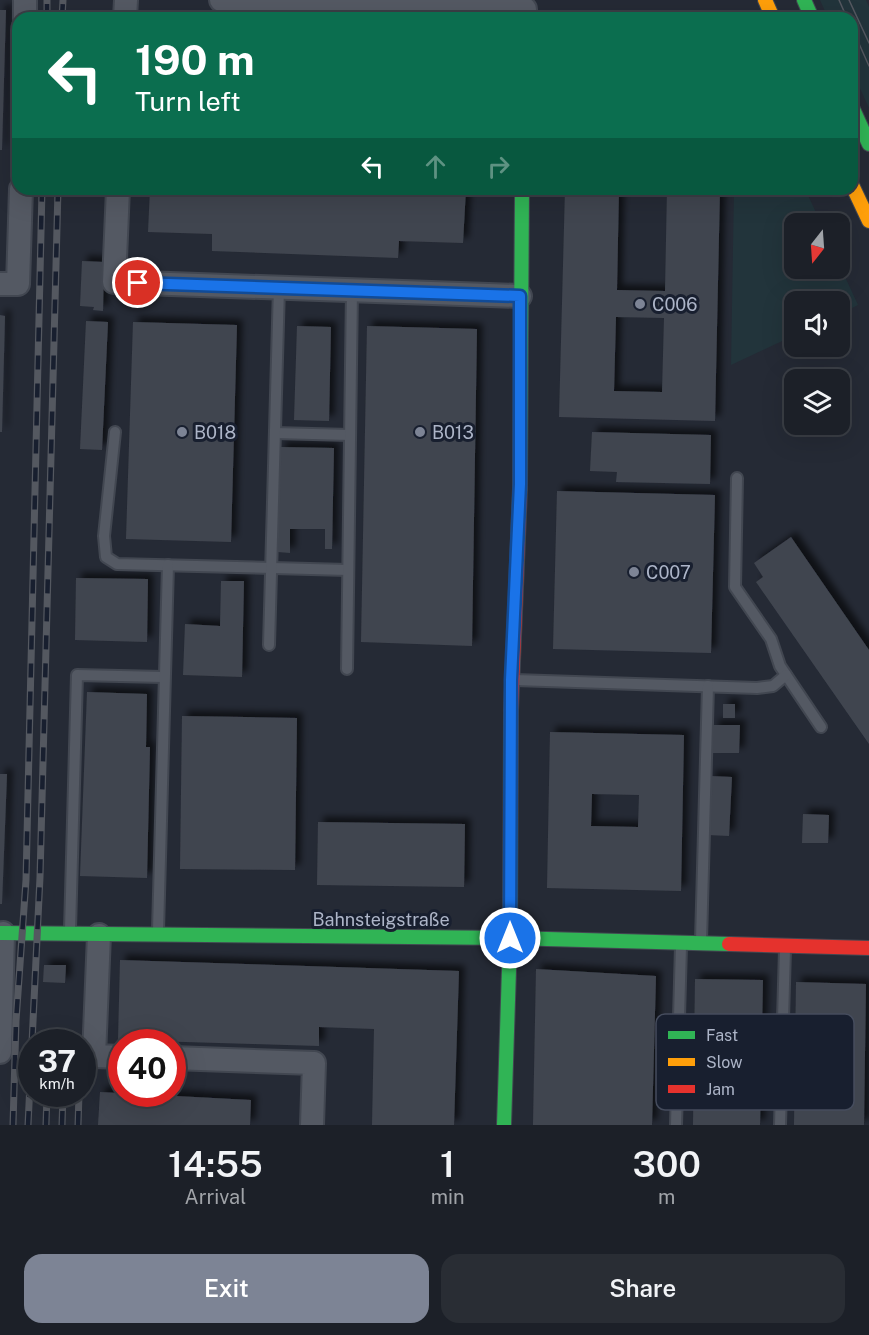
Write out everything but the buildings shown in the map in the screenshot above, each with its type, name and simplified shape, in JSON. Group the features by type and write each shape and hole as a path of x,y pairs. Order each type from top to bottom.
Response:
{"street":[{"path":"221,0 525,7"},
{"path":"858,120 869,144"},
{"path":"0,284 18,284 21,195"},
{"path":"118,195 114,282 520,296"},
{"path":"504,1125 510,938 511,680 520,484 522,195"},
{"path":"856,195 869,221"},
{"path":"0,1052 2,933"},
{"name":"Bahnsteigstraße","path":"2,933 510,938 869,948"},
{"path":"99,935 94,1056 108,1056"},
{"path":"186,1058 314,1063 312,1125"}],"lane":[{"path":"269,645 279,286"},
{"path":"347,669 352,289"},
{"path":"115,432 104,536 106,557 117,564 348,570"},
{"path":"275,433 350,435"},
{"path":"737,478 735,587 771,639 786,675 821,727"},
{"path":"158,936 163,677 168,565"},
{"path":"70,934 77,675 163,677"},
{"path":"511,680 773,686 786,675"},
{"path":"701,944 708,686"},
{"path":"679,1014 681,943"},
{"path":"783,1014 785,946"},
{"path":"676,1110 676,1125"},
{"path":"780,1110 780,1125"}],"shaded area":[{"path":"820,0 866,0 869,7 869,108 858,84 858,12 825,12"},
{"path":"734,195 808,195 816,213 784,213 784,279 846,279 858,305 850,309 850,291 784,291 784,340 731,365"}],"tram line":[{"path":"839,0 844,12"},
{"path":"849,0 855,12"},
{"path":"858,19 869,43"},
{"path":"858,41 869,66"}],"railway":[{"path":"47,0 47,12"},
{"path":"62,12 63,0"},
{"path":"13,1125 16,1021 26,880 42,195"},
{"path":"28,1125 40,877 58,195"},
{"path":"46,1125 47,1107"},
{"path":"62,1125 63,1107"},
{"path":"78,1125 79,1107"}],"traffic: fast":[{"path":"804,0 809,12"},
{"path":"858,120 869,144"},
{"path":"520,488 522,195"},
{"path":"504,1125 510,938 511,711"},
{"path":"0,933 510,938 729,944"}],"traffic: slow":[{"path":"765,0 770,12"},
{"path":"857,195 869,221"}],"traffic: jam":[{"path":"511,711 520,488"},
{"path":"729,944 869,948"}],"place":[{"name":"C006","path":"640,304"},
{"name":"B018","path":"182,432"},
{"name":"B013","path":"420,432"},
{"name":"C007","path":"634,572"}],"route":[{"path":"138,283 520,296 520,484 511,680 510,938"}]}
